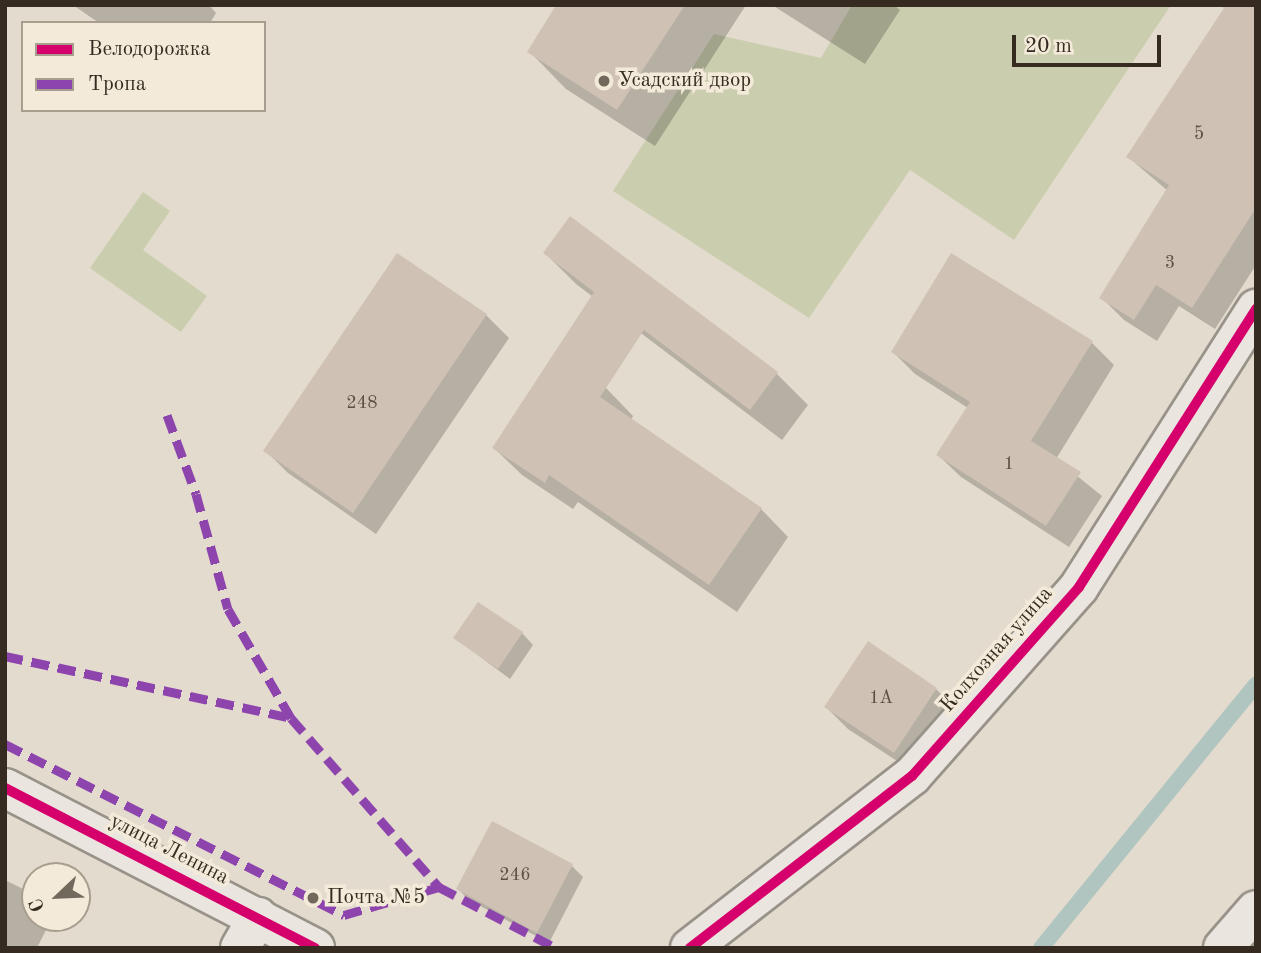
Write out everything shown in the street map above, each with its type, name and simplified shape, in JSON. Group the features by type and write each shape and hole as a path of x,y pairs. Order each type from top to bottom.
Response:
{"street":[{"name":"Колхозная улица","path":"690,948 912,776 1079,587 1256,309"},
{"name":"улица Ленина","path":"5,788 249,932 315,948"},
{"path":"1223,948 1256,910"}],"green space":[{"path":"852,5 1171,5 1014,240 910,170 809,318 613,191 714,34 821,58"},
{"path":"143,192 170,211 143,250 207,296 181,332 90,268"}],"building":[{"name":"Усадский двор","path":"556,5 685,5 617,110 527,52"},
{"path":"1226,5 1256,5 1256,208 1192,308 1156,285 1134,320 1099,298 1169,185 1126,157"},
{"path":"570,216 778,372 750,410 644,330 600,397 762,508 709,585 549,475 545,483 492,448 594,292 543,253"},
{"path":"397,253 487,314 353,513 263,451"},
{"path":"951,253 1093,341 1031,441 1081,472 1046,526 936,455 970,402 891,352"},
{"path":"478,602 523,632 498,669 453,638"},
{"path":"868,641 937,688 894,753 824,707"},
{"path":"492,821 573,864 537,933 456,889"}],"waterway":[{"path":"1041,948 1256,684"}],"marked path":[{"path":"167,415 196,494 228,609 291,718 439,887 556,948"},
{"path":"5,656 291,718"},
{"path":"5,744 344,915 439,887"}],"cycle path":[{"path":"690,948 912,776 1079,587 1256,309"},
{"path":"5,788 315,948"}],"place":[{"name":"Усадский двор","path":"604,81"},
{"name":"Почта №5","path":"313,898"}]}
